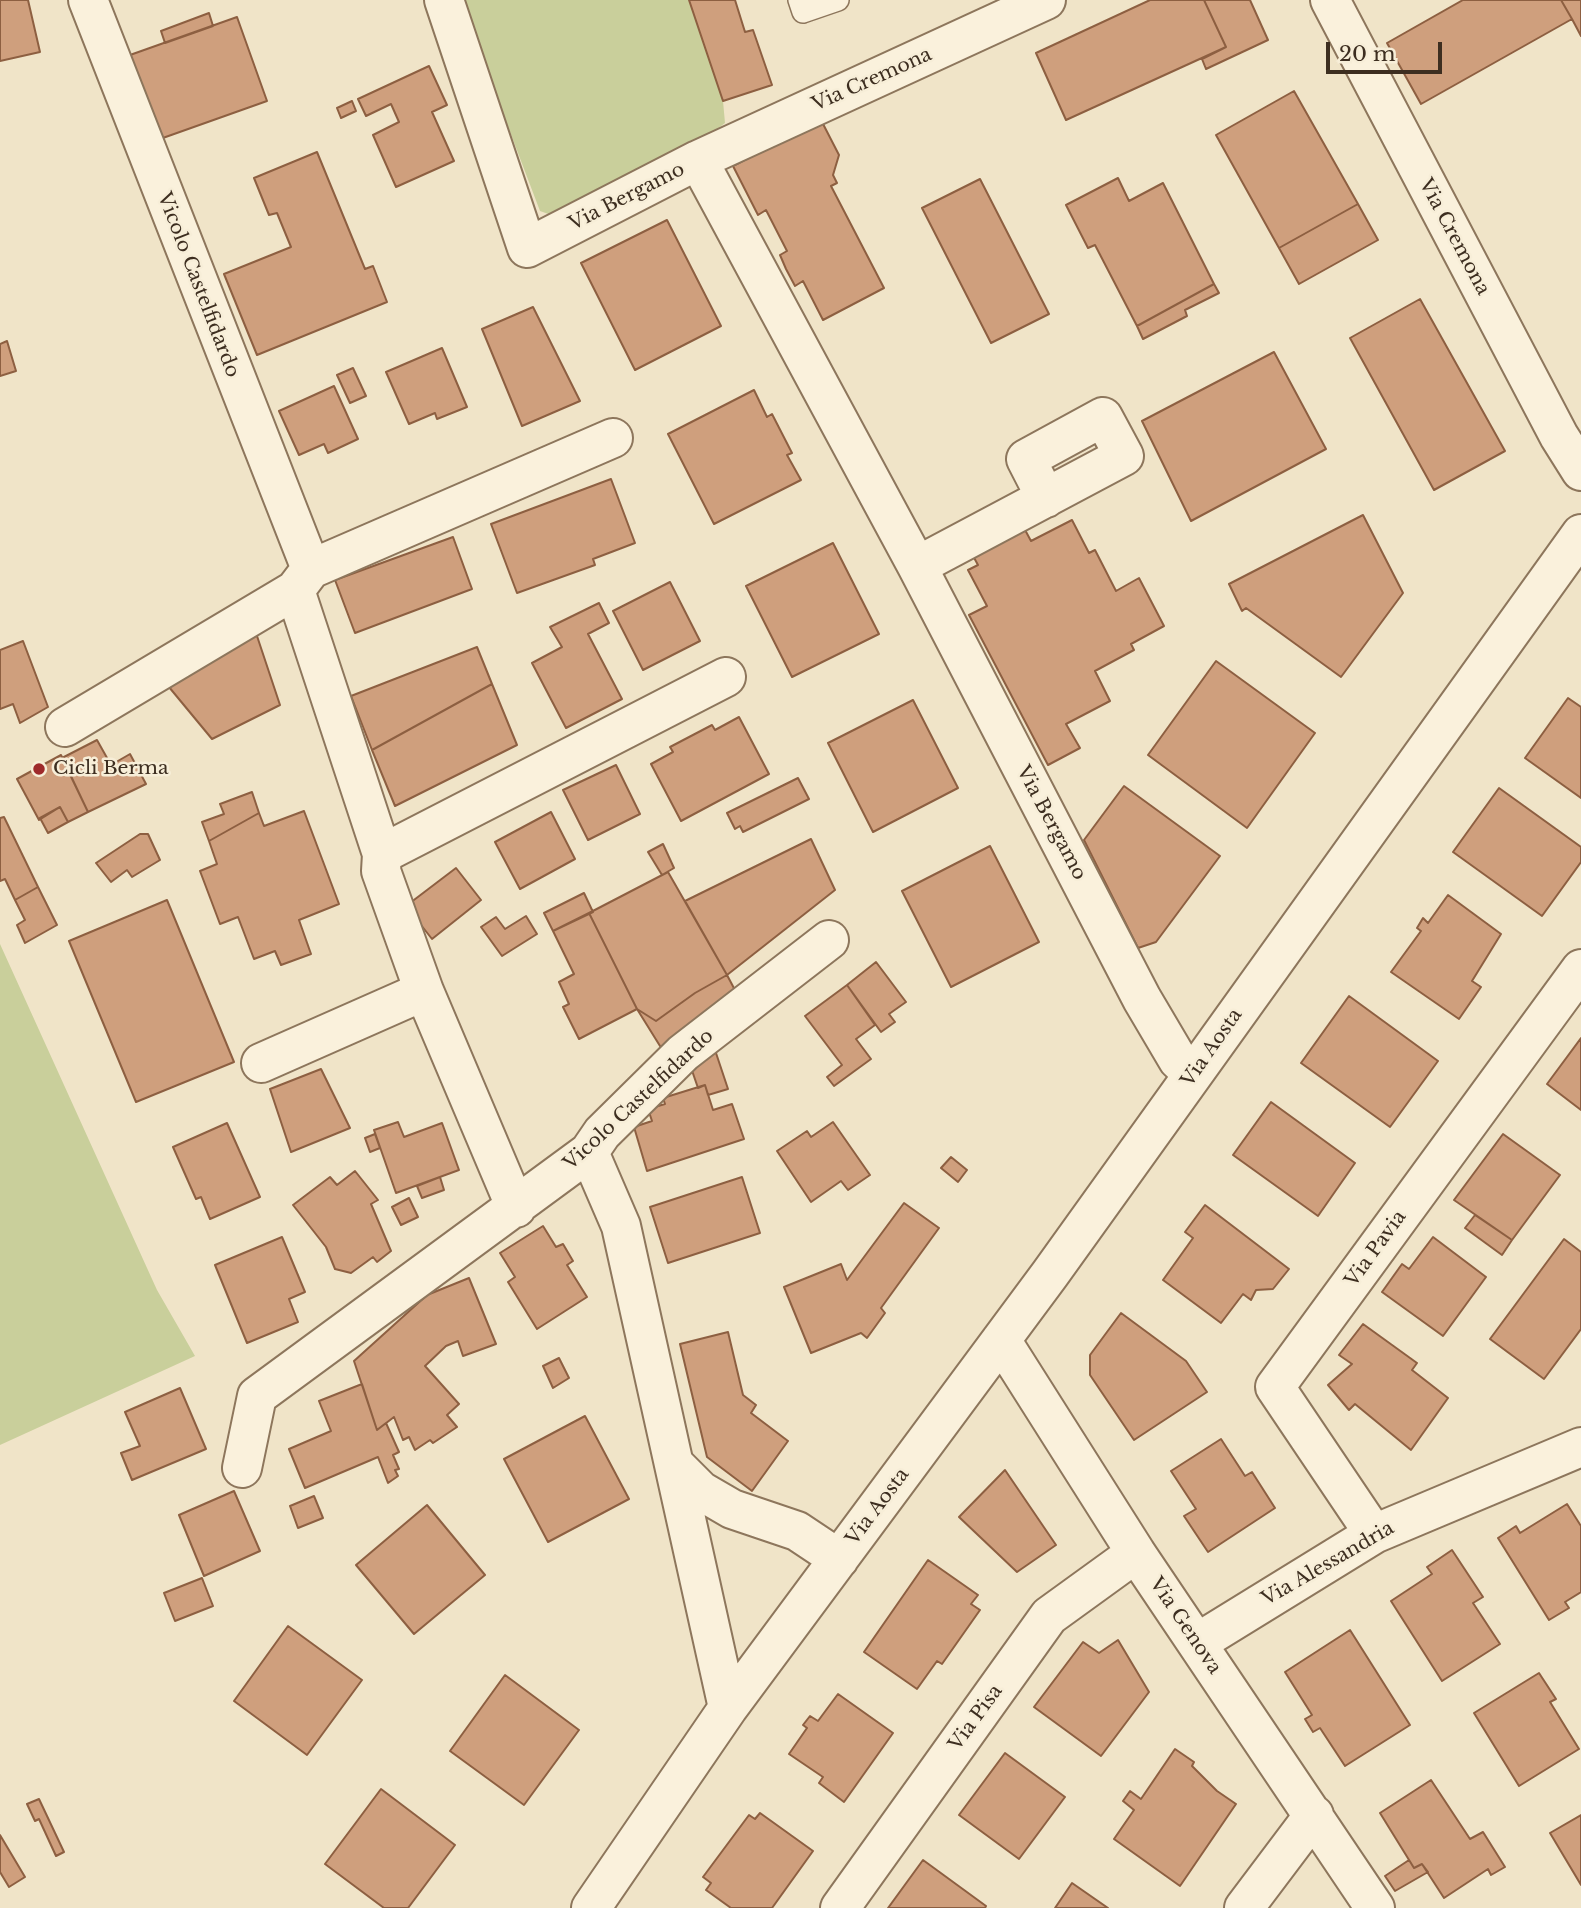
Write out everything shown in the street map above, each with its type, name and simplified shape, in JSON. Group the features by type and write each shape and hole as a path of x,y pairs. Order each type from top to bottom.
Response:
{"street":[{"name":"Vicolo Castelfidardo","path":"88,0 303,580 382,854 381,871 424,992 516,1208"},
{"name":"Via Bergamo","path":"444,0 527,248 698,160 917,566 1142,999 1178,1060 1193,1074"},
{"name":"Via Cremona","path":"698,160 1046,0"},
{"name":"Via Cremona","path":"1330,0 1559,436 1581,471"},
{"path":"65,727 303,580 613,438"},
{"path":"917,566 1046,498"},
{"name":"Via Aosta","path":"591,1908 728,1708 1001,1340 1581,534"},
{"path":"382,854 726,677"},
{"name":"Vicolo Castelfidardo","path":"242,1468 257,1396 589,1152 601,1133 683,1053 829,940"},
{"name":"Via Pavia","path":"1374,1534 1275,1387 1581,969"},
{"path":"261,1063 424,992"},
{"path":"589,1152 621,1226 728,1708"},
{"name":"Via Genova","path":"1001,1340 1136,1553 1375,1908"},
{"name":"Via Alessandria","path":"1197,1643 1374,1534 1581,1447"},
{"name":"Via Aosta","path":"676,1466 701,1491 732,1509 797,1531 839,1559"},
{"name":"Via Pisa","path":"839,1908 1049,1616 1136,1553"},
{"path":"1244,1908 1314,1815"}],"lane":[{"path":"799,0 803,12 838,0"}],"green space":[{"path":"460,0 689,0 723,101 725,123 708,136 554,216 540,211"},
{"path":"0,944 157,1290 195,1356 0,1445"}],"building":[{"path":"0,0 28,0 40,52 0,61"},
{"path":"689,0 735,0 745,32 753,30 772,85 723,101"},
{"path":"1150,0 1204,0 1226,47 1066,120 1036,53"},
{"path":"1204,0 1250,0 1268,40 1206,69 1202,59 1226,47"},
{"path":"1463,0 1561,0 1572,19 1421,104 1387,43"},
{"path":"1561,0 1581,0 1581,36 1572,19"},
{"path":"209,13 213,26 165,43 161,31"},
{"path":"237,17 267,101 160,139 130,55"},
{"path":"429,66 447,105 432,112 454,161 396,187 373,135 399,122 391,104 366,116 358,99"},
{"path":"1294,91 1358,204 1279,248 1216,135"},
{"path":"352,101 356,111 341,118 337,108"},
{"path":"821,120 839,155 833,175 837,183 831,186 884,288 823,320 803,281 795,286 780,255 787,251 766,210 758,215 733,166"},
{"path":"317,152 365,269 373,266 387,302 257,355 224,274 291,247 277,213 269,215 254,178"},
{"path":"1118,178 1129,201 1163,183 1214,284 1137,326 1095,245 1088,248 1066,205"},
{"path":"980,179 1049,314 991,343 922,208"},
{"path":"1358,204 1378,240 1299,284 1279,248"},
{"path":"667,220 721,326 635,370 581,263"},
{"path":"1214,284 1219,293 1185,310 1187,316 1143,339 1137,326"},
{"path":"1420,299 1505,451 1434,490 1350,338"},
{"path":"533,307 580,401 522,426 482,329"},
{"path":"7,341 16,371 0,376 0,344"},
{"path":"442,348 467,407 437,419 435,413 409,424 386,372"},
{"path":"1274,352 1326,449 1191,521 1142,421"},
{"path":"353,368 366,396 350,403 337,375"},
{"path":"334,386 358,439 328,453 324,444 299,455 279,411"},
{"path":"754,390 767,417 772,414 792,453 787,455 801,480 714,524 668,434"},
{"path":"611,479 635,543 593,559 595,565 517,593 491,524"},
{"path":"1363,515 1403,593 1341,677 1246,608 1242,611 1229,584"},
{"path":"1072,520 1089,553 1095,550 1116,591 1139,578 1164,626 1131,644 1134,650 1095,671 1110,701 1066,724 1080,748 1048,765 969,615 987,606 968,570 978,565 972,554 1024,528 1031,541"},
{"path":"453,537 472,589 355,633 335,580"},
{"path":"833,543 879,634 792,677 746,586"},
{"path":"670,582 700,641 643,670 613,611"},
{"path":"599,603 609,623 588,634 622,699 566,728 532,663 562,647 550,627"},
{"path":"254,627 280,705 212,739 164,681"},
{"path":"23,641 48,707 20,723 13,704 0,709 0,650"},
{"path":"477,647 492,684 372,750 351,696"},
{"path":"1216,661 1315,733 1247,828 1148,755"},
{"path":"492,684 517,745 395,806 372,750"},
{"path":"1568,698 1581,707 1581,798 1525,758"},
{"path":"913,700 958,788 873,832 828,743"},
{"path":"739,717 769,774 681,821 651,764 673,752 670,747 712,725 715,730"},
{"path":"97,740 111,765 130,754 146,784 88,812 62,758"},
{"path":"61,755 88,812 68,822 60,807 39,820 17,779"},
{"path":"616,765 640,814 588,840 563,790"},
{"path":"798,778 809,799 743,832 740,826 735,829 727,813"},
{"path":"1124,786 1220,856 1156,942 1138,948 1084,840"},
{"path":"1499,788 1581,847 1581,862 1542,916 1453,852"},
{"path":"252,792 259,813 209,841 202,822 224,814 220,804"},
{"path":"60,807 68,822 48,833 40,818"},
{"path":"304,811 339,904 299,920 311,954 281,965 275,951 254,959 238,917 220,924 200,871 217,864 209,841 259,813 264,826"},
{"path":"551,812 575,859 520,889 495,842"},
{"path":"4,817 38,887 15,900 5,879 0,881 0,818"},
{"path":"140,834 148,834 160,860 132,877 127,870 111,882 96,863"},
{"path":"811,839 835,890 727,975 685,901"},
{"path":"663,844 674,868 662,875 648,852"},
{"path":"990,846 1039,942 951,987 902,891"},
{"path":"456,868 481,900 432,939 406,906"},
{"path":"668,872 727,975 695,993 656,1021 637,1009 589,913"},
{"path":"38,887 57,925 25,943 17,925 25,920 15,900"},
{"path":"584,893 593,912 553,931 544,913"},
{"path":"1448,895 1501,934 1472,981 1481,987 1459,1019 1391,972 1421,931 1417,928 1423,918 1428,923"},
{"path":"167,900 234,1062 136,1102 69,941"},
{"path":"589,913 637,1009 579,1039 563,1007 569,1004 559,982 574,974 553,931"},
{"path":"526,916 537,934 502,956 481,927 496,917 505,929"},
{"path":"876,962 906,1002 889,1014 895,1022 881,1032 847,985"},
{"path":"727,975 736,992 665,1054 637,1009 656,1021 695,993"},
{"path":"847,985 875,1025 856,1039 871,1059 834,1086 827,1077 842,1065 805,1016"},
{"path":"1349,996 1438,1061 1390,1127 1301,1063"},
{"path":"1581,1038 1581,1110 1547,1084"},
{"path":"714,1047 728,1089 708,1095 705,1085 698,1088 687,1056"},
{"path":"321,1069 350,1128 291,1152 270,1089"},
{"path":"705,1085 713,1110 732,1104 744,1139 647,1171 634,1127 652,1121 648,1109 665,1104 663,1098"},
{"path":"1271,1102 1355,1163 1318,1216 1233,1155"},
{"path":"398,1122 404,1137 442,1123 459,1170 396,1193 374,1130"},
{"path":"833,1122 870,1175 848,1190 841,1181 811,1202 777,1151 807,1131 811,1137"},
{"path":"227,1123 260,1197 210,1219 201,1197 196,1199 173,1147"},
{"path":"375,1134 380,1148 370,1152 365,1138"},
{"path":"1503,1134 1560,1175 1512,1240 1454,1200"},
{"path":"951,1157 967,1170 958,1182 941,1168"},
{"path":"355,1171 378,1200 371,1204 391,1251 377,1262 373,1257 351,1273 335,1269 326,1247 293,1205 330,1177 337,1185"},
{"path":"440,1177 444,1190 422,1198 417,1186"},
{"path":"742,1177 760,1233 668,1263 650,1207"},
{"path":"409,1198 418,1217 401,1225 392,1207"},
{"path":"904,1203 939,1228 881,1308 885,1313 867,1338 861,1333 811,1353 784,1287 841,1264 847,1280"},
{"path":"1205,1205 1289,1269 1273,1289 1256,1290 1251,1300 1243,1294 1221,1323 1163,1280 1193,1238 1185,1232"},
{"path":"1475,1215 1512,1240 1502,1255 1465,1228"},
{"path":"543,1226 556,1247 563,1244 573,1261 567,1265 587,1297 537,1329 508,1282 515,1277 500,1253"},
{"path":"282,1237 305,1292 289,1299 298,1322 247,1343 215,1265"},
{"path":"1433,1237 1486,1277 1443,1336 1382,1292 1402,1264 1409,1269"},
{"path":"1564,1239 1581,1252 1581,1329 1544,1379 1490,1339"},
{"path":"469,1278 496,1344 463,1356 458,1341 446,1346 425,1366 459,1404 447,1415 457,1427 433,1443 430,1440 415,1450 409,1437 403,1440 394,1417 377,1430 354,1361 427,1295"},
{"path":"1121,1313 1186,1361 1207,1392 1134,1440 1090,1375 1090,1355"},
{"path":"1363,1324 1417,1363 1412,1370 1448,1398 1411,1450 1355,1404 1349,1410 1328,1385 1352,1364 1339,1355"},
{"path":"728,1332 743,1395 756,1405 751,1413 788,1441 752,1491 707,1457 680,1344"},
{"path":"559,1358 569,1378 553,1388 543,1366"},
{"path":"362,1384 377,1430 386,1423 399,1452 393,1455 399,1469 395,1470 398,1476 388,1483 378,1457 305,1488 289,1449 331,1431 319,1401"},
{"path":"180,1388 206,1449 132,1480 121,1453 140,1446 125,1412"},
{"path":"585,1416 629,1499 548,1542 504,1459"},
{"path":"1221,1439 1245,1476 1252,1472 1275,1508 1208,1552 1184,1516 1196,1509 1171,1471"},
{"path":"1005,1470 1056,1545 1017,1572 959,1517"},
{"path":"234,1491 260,1551 204,1576 179,1515"},
{"path":"314,1496 323,1518 298,1528 290,1506"},
{"path":"1567,1504 1581,1526 1581,1592 1565,1602 1569,1608 1549,1620 1498,1538 1516,1526 1520,1533"},
{"path":"427,1505 485,1575 414,1634 356,1565"},
{"path":"1452,1550 1483,1597 1473,1603 1500,1644 1442,1681 1391,1601 1432,1574 1427,1567"},
{"path":"928,1560 978,1595 971,1604 980,1610 942,1664 937,1661 917,1689 864,1652"},
{"path":"202,1578 213,1606 175,1621 164,1593"},
{"path":"288,1626 362,1680 307,1755 234,1701"},
{"path":"1350,1630 1410,1725 1345,1766 1320,1728 1313,1732 1305,1719 1312,1715 1285,1672"},
{"path":"1118,1640 1149,1692 1101,1756 1034,1707 1083,1642 1099,1653"},
{"path":"1539,1673 1556,1699 1550,1702 1579,1749 1519,1786 1474,1713"},
{"path":"505,1675 579,1730 524,1805 450,1751"},
{"path":"838,1694 893,1733 844,1802 819,1783 823,1777 789,1754 807,1728 803,1725 810,1716 818,1721"},
{"path":"1175,1749 1194,1762 1192,1766 1217,1791 1236,1804 1180,1886 1114,1839 1134,1810 1123,1801 1130,1791 1141,1799"},
{"path":"1005,1753 1065,1797 1019,1859 959,1815"},
{"path":"1431,1780 1470,1839 1483,1832 1505,1867 1491,1875 1488,1869 1444,1898 1422,1864 1414,1868 1380,1813"},
{"path":"381,1789 455,1845 408,1908 384,1908 325,1864"},
{"path":"39,1799 64,1852 56,1856 39,1819 35,1821 27,1804"},
{"path":"760,1813 813,1851 772,1908 731,1908 706,1890 711,1883 703,1877 749,1815 755,1819"},
{"path":"1581,1815 1581,1885 1550,1833"},
{"path":"0,1835 25,1877 9,1887 0,1872"},
{"path":"923,1860 986,1906 985,1908 888,1908"},
{"path":"1409,1860 1414,1868 1422,1864 1428,1872 1395,1891 1385,1876"},
{"path":"1072,1883 1108,1908 1055,1908"}],"place":[{"name":"Cicli Berma","path":"39,769"}]}
